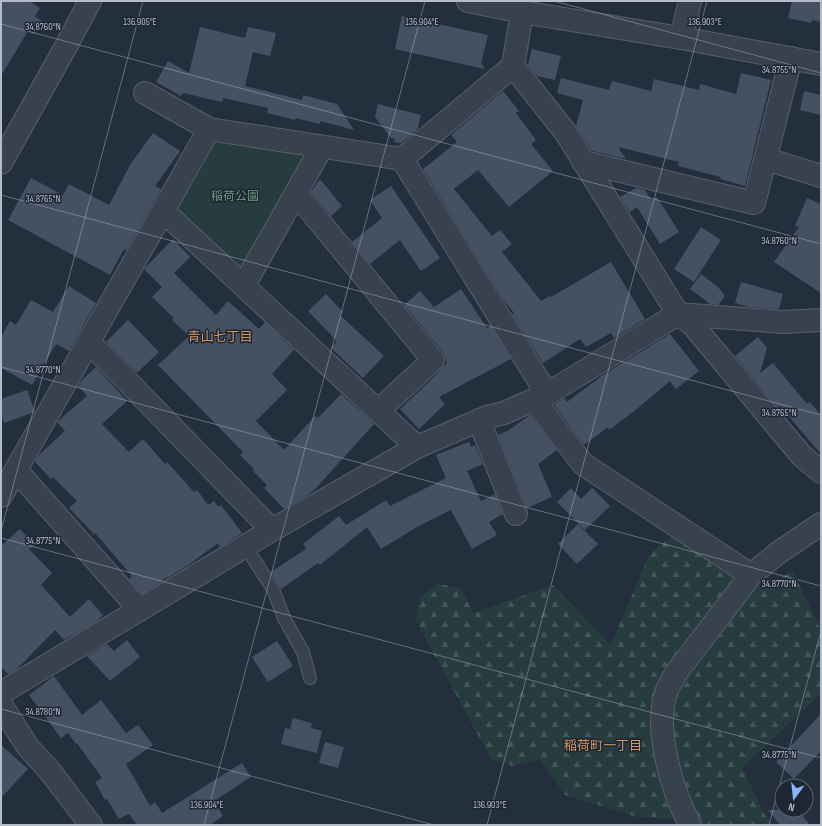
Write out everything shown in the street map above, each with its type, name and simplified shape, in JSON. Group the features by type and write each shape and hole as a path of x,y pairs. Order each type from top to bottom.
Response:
{"street":[{"path":"1,163 90,1"},
{"path":"471,1 522,12 681,38 821,64"},
{"path":"681,38 690,1"},
{"path":"145,93 209,129 402,159 513,66 522,12"},
{"path":"583,162 754,203 791,58"},
{"path":"513,66 566,133 678,314 692,324 801,455 821,472"},
{"path":"1,496 164,211 209,129"},
{"path":"244,285 322,147"},
{"path":"402,159 540,397 583,464 751,575"},
{"path":"766,159 821,176"},
{"path":"296,193 433,360 378,411"},
{"path":"164,211 417,447"},
{"path":"1,693 272,530 417,447 479,420 504,413 540,397 678,314 783,322 821,320"},
{"path":"89,342 272,530"},
{"path":"479,420 516,514"},
{"path":"16,470 140,610"},
{"path":"690,825 679,801 665,751 662,711 666,691 676,674 751,575 778,553 821,524"},
{"path":"1,705 28,747 91,825"}],"lane":[{"path":"245,546 273,589 284,618 303,652 310,678"}],"green space":[{"name":"稲荷公園","path":"219,139 298,152 305,164 246,267 238,268 179,213 177,204 212,144"},
{"path":"675,533 756,587 793,572 821,630 821,694 742,768 763,812 773,825 697,825 688,810 672,819 637,817 565,795 540,759 513,766 491,759 415,619 421,596 439,584 460,588 474,613 553,585 611,645 649,555"}],"building":[{"path":"1,1 29,1 40,8 35,16 42,21 34,34 28,31 1,76"},
{"path":"792,1 821,1 821,22 812,20 811,23 788,18"},
{"path":"402,16 488,35 481,63 485,69 395,49"},
{"path":"200,27 245,38 248,27 276,33 270,56 253,52 245,86 302,100 303,95 337,104 354,130 320,121 320,124 295,118 295,120 267,113 268,108 223,98 222,102 183,93 181,96 156,82 168,61 189,73"},
{"path":"532,49 561,56 555,80 537,76 528,65"},
{"path":"741,73 771,80 745,186 720,179 721,177 678,166 679,162 618,147 626,159 592,151 576,126 583,100 557,93 561,78 609,90 612,81 651,91 654,79 699,90 700,84 736,94"},
{"path":"503,91 519,111 516,113 536,140 531,144 553,171 509,207 478,170 454,189 492,236 500,230 512,244 502,252 541,301 550,296 551,297 611,262 645,319 614,338 611,333 586,347 580,339 543,363 512,314 514,313 501,296 423,169 457,142 451,135"},
{"path":"804,91 821,95 821,115 800,110"},
{"path":"378,104 421,115 417,130 401,143 394,142 395,139 391,138 375,117"},
{"path":"153,133 180,151 155,186 161,189 126,251 124,249 110,275 8,220 31,178 63,195 69,184 109,205 130,165"},
{"path":"320,179 342,206 331,216 311,192"},
{"path":"391,186 440,258 421,271 400,240 370,264 352,242 382,218 370,200"},
{"path":"636,188 645,190 652,201 657,197 679,232 660,244 637,207 630,212 620,197"},
{"path":"807,198 821,204 821,293 774,262 799,227 795,226"},
{"path":"701,227 721,240 694,282 674,269"},
{"path":"173,239 190,257 174,273 216,315 228,301 259,329 265,322 294,350 272,374 287,390 256,421 284,450 315,416 318,418 341,394 374,424 317,487 308,495 284,509 264,488 267,485 240,455 243,452 158,365 189,336 172,320 174,318 152,297 162,287 144,269"},
{"path":"701,274 718,287 725,296 718,305 710,304 690,289"},
{"path":"741,282 783,294 779,309 749,307 735,303"},
{"path":"69,286 96,303 69,351 56,344 32,385 1,368 1,337 10,321 16,325 31,300 53,312"},
{"path":"461,289 487,328 491,326 511,359 439,397 445,404 419,429 400,409 447,363 443,352 404,305 420,291 434,307"},
{"path":"326,294 343,312 340,315 384,356 363,378 331,348 337,341 308,311"},
{"path":"128,320 159,352 137,373 106,342"},
{"path":"670,334 699,371 676,389 670,381 609,430 608,427 584,445 554,405 564,398 567,402 603,375"},
{"path":"758,337 767,348 760,373 773,363 807,404 810,402 821,415 821,454 780,406 778,408 735,356"},
{"path":"96,367 127,401 102,424 129,452 143,439 165,464 167,462 194,492 197,490 208,505 214,501 218,507 221,505 242,533 220,547 218,543 187,566 167,578 166,577 160,583 142,594 129,579 132,576 95,533 94,534 69,508 77,501 53,477 51,479 35,462 38,456 65,431 57,422 87,396 78,386 81,381"},
{"path":"27,390 35,412 4,423 1,414 1,399"},
{"path":"530,415 557,450 538,464 552,497 527,508 498,435 509,430"},
{"path":"469,442 471,447 475,445 483,464 467,471 481,501 495,494 503,514 489,522 497,535 472,549 451,510 417,527 381,549 367,527 320,565 318,563 281,589 271,572 306,549 303,544 339,516 346,525 386,500 390,506 446,478 436,455"},
{"path":"571,488 581,499 592,488 610,506 585,530 557,502"},
{"path":"578,524 598,544 577,564 558,544"},
{"path":"20,529 35,545 29,549 52,573 41,585 70,617 89,599 103,615 96,622 64,640 55,630 17,669 8,674 1,667 1,546"},
{"path":"127,640 140,657 110,681 87,656 107,644 114,651"},
{"path":"277,641 293,666 268,682 252,657"},
{"path":"54,676 82,715 101,700 126,733 138,725 153,745 126,764 150,806 155,802 162,813 242,763 251,777 214,801 223,816 210,825 137,825 129,814 119,819 107,799 105,800 95,782 102,778 77,743 76,744 68,733 61,738 29,695"},
{"path":"821,714 821,751 795,778 793,778 776,762"},
{"path":"293,718 312,723 311,728 322,731 317,753 281,744 285,728 290,729"},
{"path":"325,742 344,747 338,768 319,763"},
{"path":"1,745 28,769 1,798"},
{"path":"768,810 774,810 774,818"},
{"path":"774,818 804,818 810,825 780,825"}],"district":[{"name":"青山七丁目","path":"220,337"},
{"name":"稲荷町一丁目","path":"603,746"}]}
